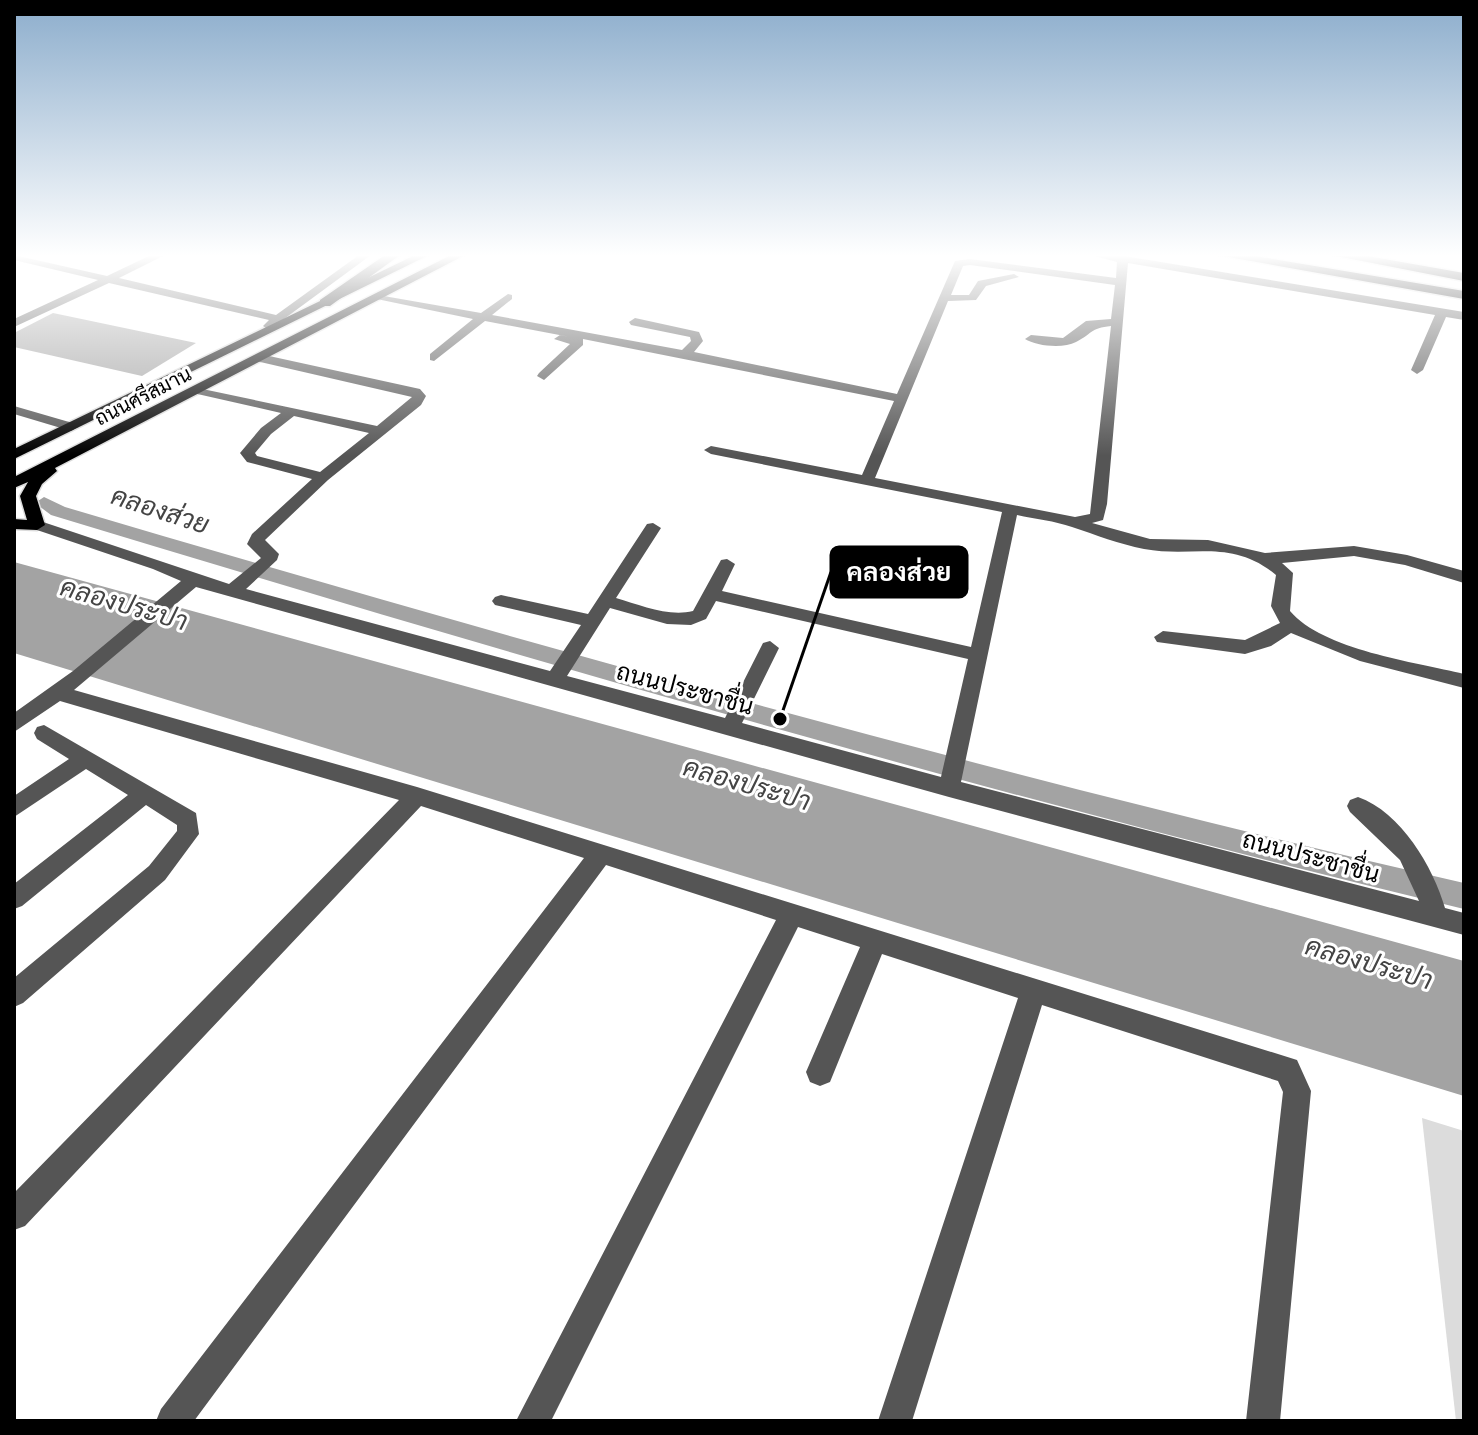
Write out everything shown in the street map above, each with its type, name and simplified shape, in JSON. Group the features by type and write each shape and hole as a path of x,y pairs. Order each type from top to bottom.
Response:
{"main road":[{"name":"ถนนศรีสมาน","path":"14,455 287,322"},
{"name":"ถนนศรีสมาน","path":"14,483 331,322"},
{"path":"14,522 37,525 28,496 36,481 70,455 64,447 40,442"}],"street":[{"path":"256,337 274,322"},
{"path":"434,357 476,322"},
{"path":"487,322 579,342 544,376"},
{"path":"490,322 685,355 901,399"},
{"path":"635,322 695,335 697,341 685,355"},
{"path":"867,480 934,322"},
{"path":"1031,339 1064,342 1073,339 1090,324 1116,322 1097,517 1075,522"},
{"path":"1417,370 1438,322"},
{"path":"240,585 271,554 255,544 258,538 323,477 416,402 419,396 415,392 260,358"},
{"path":"198,390 379,431"},
{"path":"291,412 257,438 247,453 252,459 323,477"},
{"path":"16,413 71,427"},
{"path":"711,450 1011,508 1075,522 1144,544 1165,547 1194,544 1244,552 1263,559 1284,573 1281,615 1291,625 1322,641 1464,681"},
{"path":"953,774 1011,508"},
{"name":"ถนนประชาชื่น","path":"37,525 159,565 193,580 240,585 562,667 953,774 1430,898 1464,924"},
{"path":"562,667 653,528"},
{"path":"1263,559 1354,551 1407,560 1464,577"},
{"path":"605,601 687,620 700,615 727,564"},
{"path":"14,724 59,693 193,580"},
{"path":"710,594 979,655"},
{"path":"501,601 592,621"},
{"path":"1163,637 1245,647 1264,641 1291,625"},
{"path":"737,715 770,648"},
{"path":"59,693 417,796 1287,1070 1297,1091 1263,1421"},
{"path":"14,994 157,873 188,834 188,820 44,733"},
{"path":"14,808 85,759"},
{"path":"14,898 143,795"},
{"path":"14,1215 417,796"},
{"path":"1358,806 1402,842 1430,898"},
{"path":"173,1421 600,855"},
{"path":"533,1421 792,914"},
{"path":"820,1072 875,940"},
{"path":"895,1421 1034,989"}],"shaded area":[{"path":"1422,1118 1464,1131 1464,1421 1456,1421"}],"water":[{"path":"36,322 96,322 196,343 142,376 14,347 14,333"},
{"name":"คลองประปา","path":"14,562 1464,961 1464,1096 14,653"}],"waterway":[{"name":"คลองส่วย","path":"44,503 58,511 267,573 686,693 1179,826 1464,896"}],"place":[{"name":"คลองส่วย","path":"780,719"}]}
